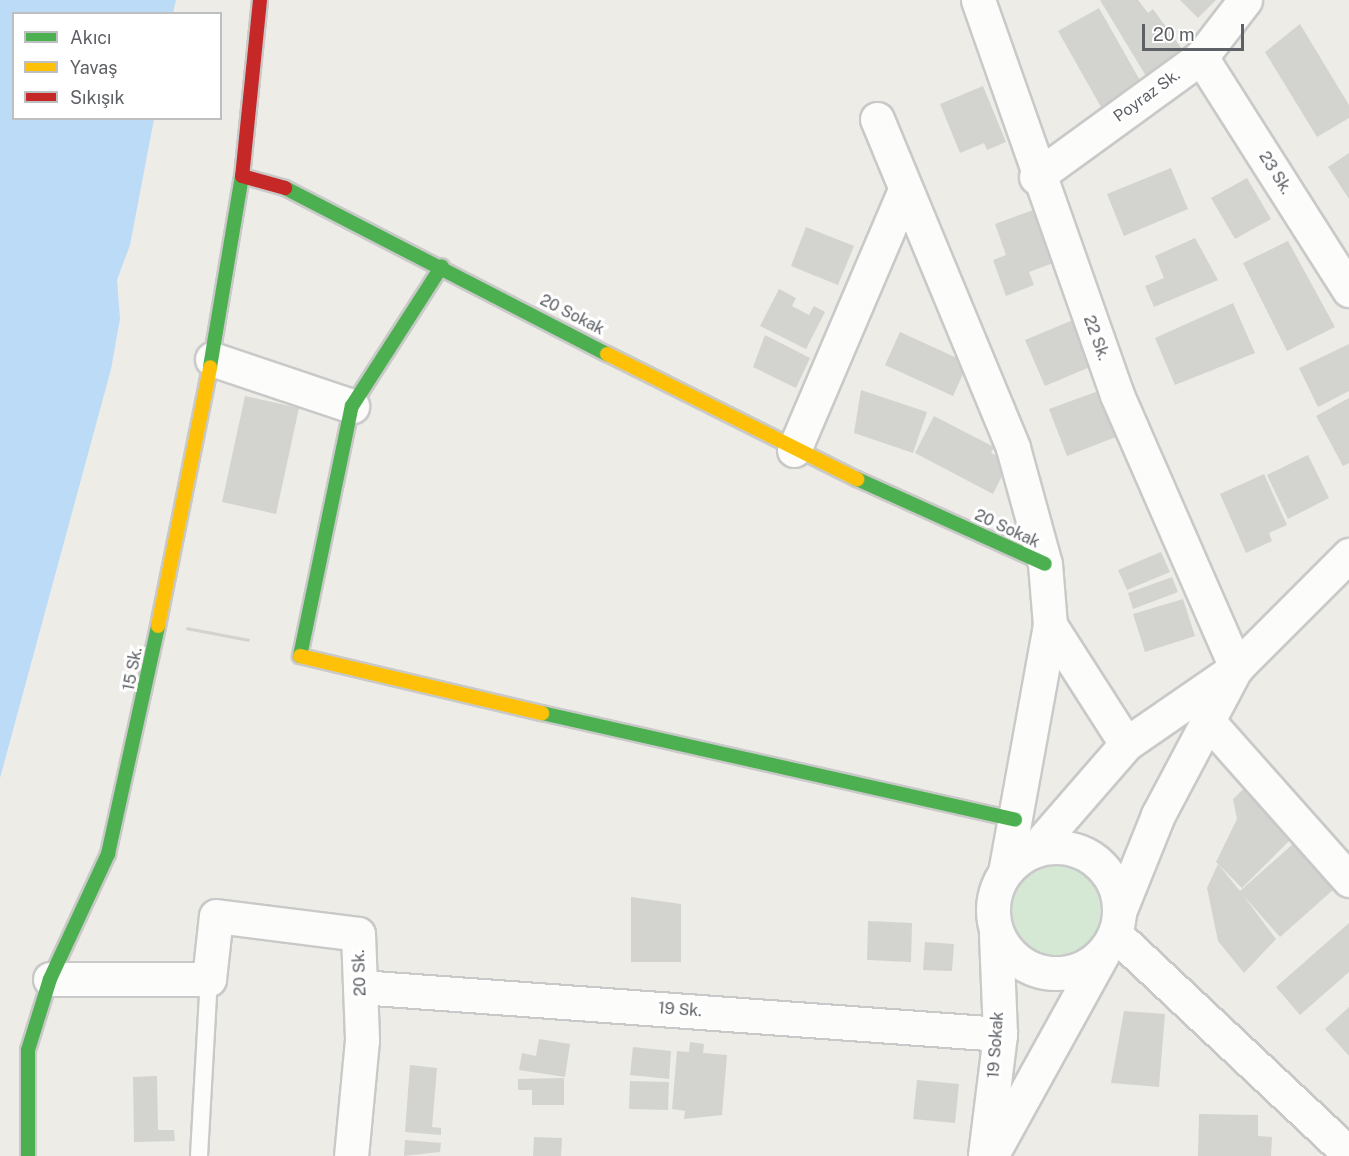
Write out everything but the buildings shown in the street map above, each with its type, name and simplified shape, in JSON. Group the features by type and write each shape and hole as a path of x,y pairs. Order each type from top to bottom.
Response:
{"street":[{"path":"242,176 260,0"},
{"name":"22 Sk.","path":"978,0 1036,177 1117,395 1236,668"},
{"name":"Poyraz Sk.","path":"1036,177 1201,57 1245,0"},
{"name":"23 Sk.","path":"1201,57 1349,290"},
{"path":"877,119 904,192 1013,448 1045,564 1050,625 1005,872 995,891 996,933 1006,951 1043,973 1086,967 1112,933 1116,890 1092,858 1073,849 1034,850"},
{"name":"20 Sokak","path":"242,176 287,189 442,266 794,450 1045,564"},
{"name":"15 Sk.","path":"28,1156 24,1088 28,1050 50,979 117,827 212,359 242,176"},
{"path":"794,450 904,192"},
{"path":"442,266 352,406 299,658 1015,820"},
{"path":"212,359 352,406"},
{"path":"1005,872 1034,850 1126,744 1236,668 1349,555"},
{"path":"1050,625 1126,744"},
{"path":"992,1156 1112,933 1158,815 1236,668"},
{"path":"1208,720 1349,880"},
{"name":"20 Sk.","path":"209,979 216,916 358,934 362,1040 351,1156"},
{"name":"19 Sokak","path":"985,1156 1000,1034 996,933"},
{"path":"1112,933 1349,1154"},
{"path":"50,979 209,979"},
{"name":"19 Sk.","path":"360,987 1000,1034"}],"lane":[{"path":"199,1156 209,979"}],"green space":[{"path":"1056,864 1074,868 1089,878 1099,893 1103,911 1099,929 1089,944 1074,954 1056,958 1038,954 1023,944 1013,929 1009,911 1013,893 1023,878 1038,868"}],"water":[{"path":"0,0 176,0 173,12 12,12 12,120 154,120 130,245 117,280 120,319 111,369 0,778"}],"traffic: fast":[{"path":"210,367 242,176"},
{"path":"285,188 607,354"},
{"path":"300,656 352,406 442,266"},
{"path":"857,479 1045,564"},
{"path":"28,1156 28,1050 50,979 108,854 158,626"},
{"path":"542,713 1015,820"}],"traffic: slow":[{"path":"607,354 857,479"},
{"path":"158,626 210,367"},
{"path":"300,656 542,713"}],"traffic: jam":[{"path":"260,0 242,176 285,188"}]}
